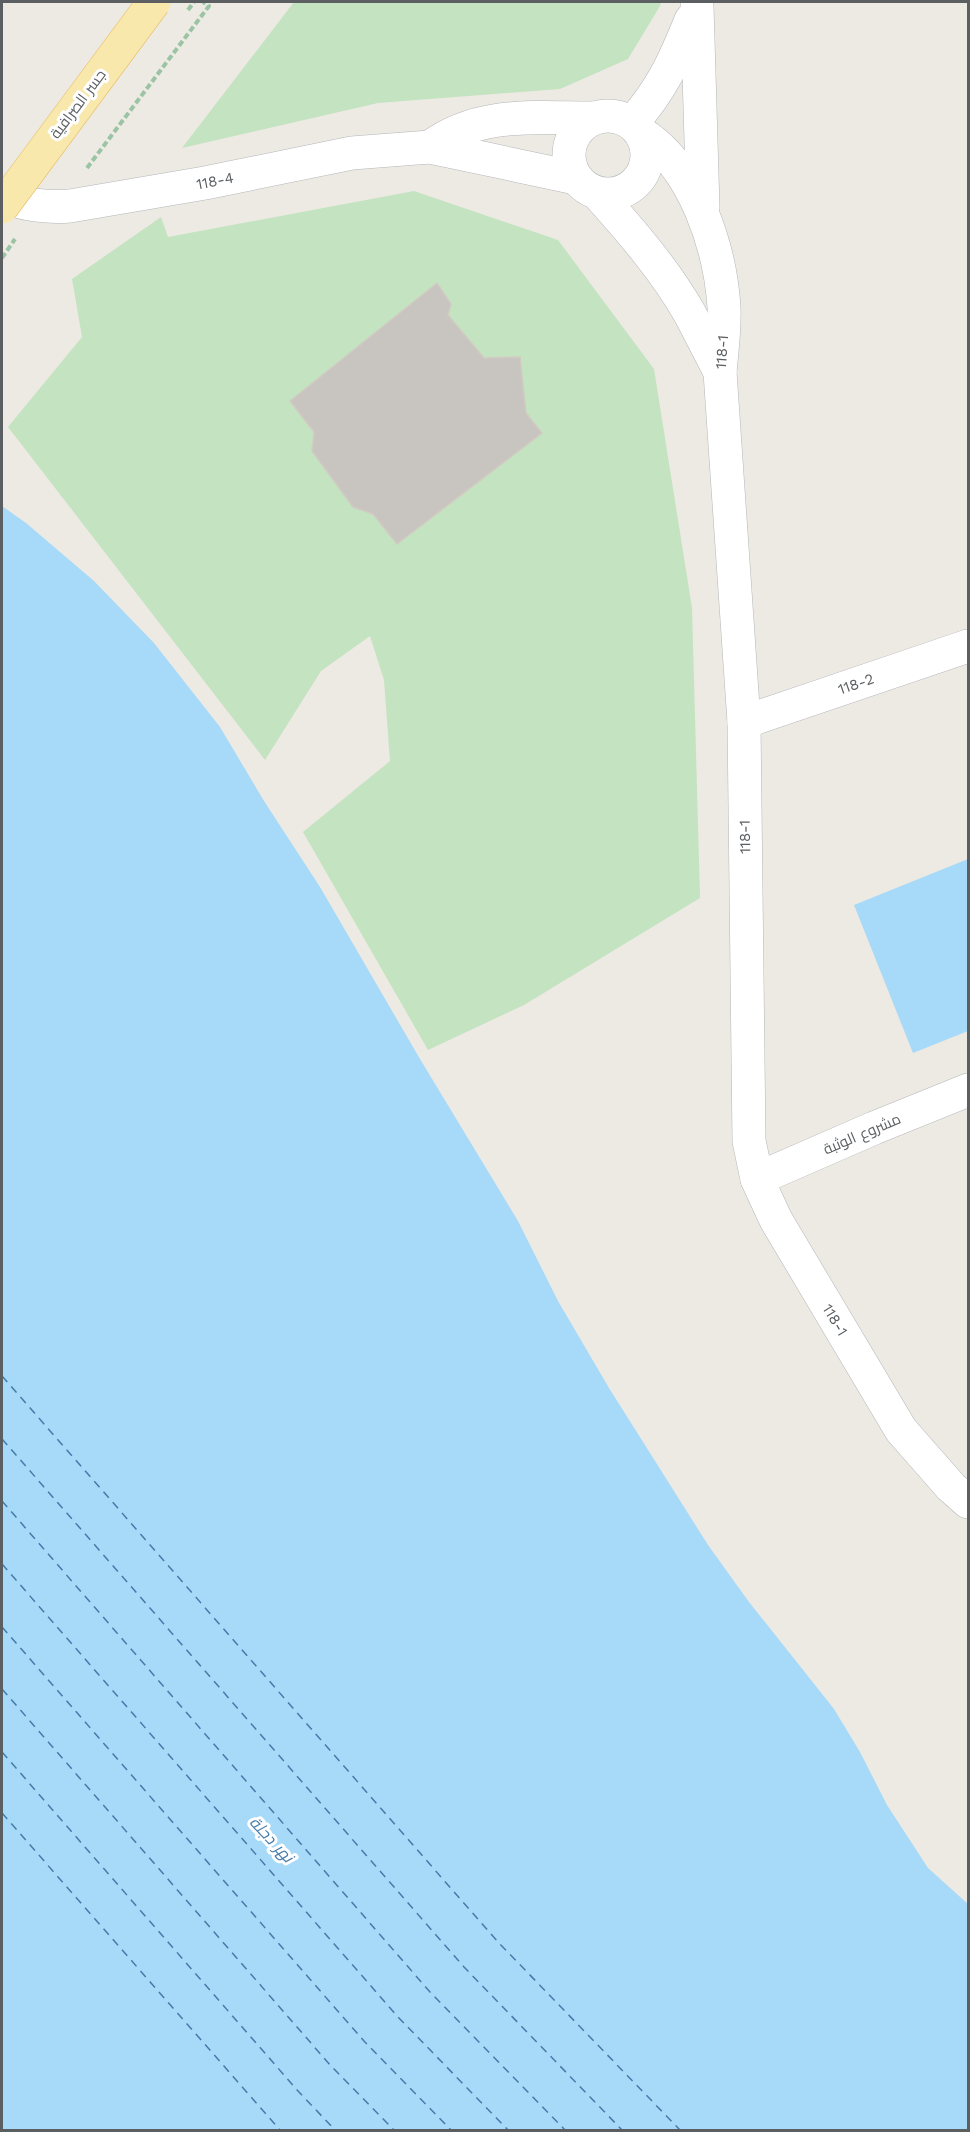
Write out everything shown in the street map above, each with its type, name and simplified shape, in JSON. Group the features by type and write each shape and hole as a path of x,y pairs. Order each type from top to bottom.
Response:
{"main road":[{"name":"جسر الصرافية","path":"2,207 154,2"}],"street":[{"path":"636,128 667,77 697,4"},
{"path":"697,4 703,216"},
{"path":"586,186 611,195 624,192 635,183 648,159 646,146 636,128 619,117 592,118 580,127 572,138 568,152 570,165 586,186 628,227 657,265 689,313 720,372"},
{"name":"118-4","path":"430,147 452,132 477,122 532,118 592,118"},
{"name":"118-1","path":"636,128 669,156 690,189 713,243 724,307 724,340 720,372 744,722 749,1141 757,1179 776,1220 901,1430 951,1487 969,1502"},
{"name":"118-4","path":"2,195 12,200 58,207 205,183 352,153 430,147 586,186"},
{"name":"118-2","path":"744,722 969,646"},
{"name":"مشروع الوثبة","path":"757,1179 969,1090"}],"path":[{"path":"58,207 209,6 203,2"}],"green space":[{"path":"294,2 661,2 628,59 560,89 378,103 182,148"},
{"path":"414,191 558,240 654,369 692,608 700,898 524,1005 428,1050 303,832 390,761 384,680 370,636 321,671 265,760 8,427 82,337 72,279 161,217 168,237"}],"water":[{"name":"نهر دجلة","path":"2,506 26,523 94,581 154,643 220,727 264,801 320,887 518,1221 558,1301 609,1388 708,1545 749,1602 834,1709 860,1752 887,1805 928,1868 968,1904 968,2130 2,2130"},
{"path":"968,859 968,1031 913,1053 854,905"}],"building":[{"path":"437,283 451,304 448,315 484,358 520,357 526,413 542,433 397,544 373,514 353,507 312,451 314,432 290,401"}],"ferry route":[{"path":"2,1376 498,1942 680,2130"},
{"path":"2,1439 464,1967 622,2130"},
{"path":"2,1501 430,1992 565,2130"},
{"path":"2,1564 398,2017 508,2130"},
{"path":"2,1627 364,2041 451,2130"},
{"path":"2,1689 331,2066 394,2130"},
{"path":"2,1752 298,2091 335,2130"},
{"path":"2,1813 280,2130"}]}
